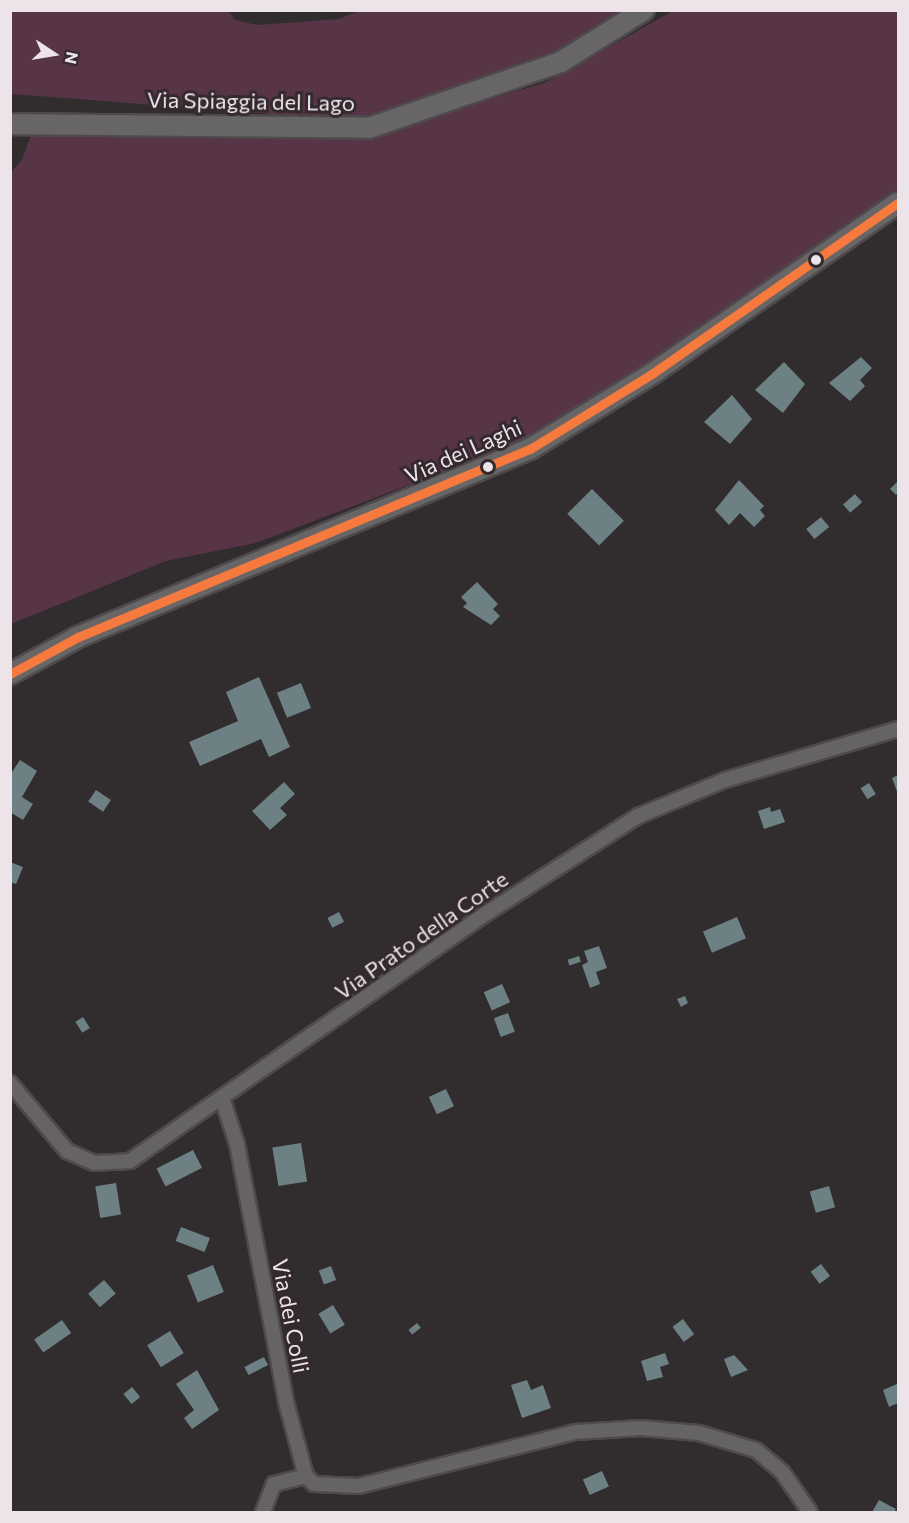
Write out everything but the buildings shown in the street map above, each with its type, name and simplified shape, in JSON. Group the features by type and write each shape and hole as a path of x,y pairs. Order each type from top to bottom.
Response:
{"main road":[{"name":"Via Spiaggia del Lago","path":"10,124 362,129 561,62 644,10"},
{"name":"Via dei Laghi","path":"10,674 61,644 530,449 653,373 898,203"}],"street":[{"name":"Via Prato della Corte","path":"10,1083 62,1146 100,1164 144,1154 223,1101 490,910 638,816 718,782 898,729"},
{"name":"Via dei Colli","path":"223,1101 306,1476"},
{"path":"263,1512 274,1484 306,1476 320,1486 358,1486 576,1432 659,1429 708,1435 756,1450 783,1473 810,1512"}],"shaded area":[{"path":"361,10 635,11 571,50 374,114 337,119 11,94 10,11 229,11 235,20 257,25 339,19"},
{"path":"673,11 898,11 898,193 731,311 535,437 256,543 166,561 11,624 10,173 22,160 33,129 358,139 544,83"}],"transit line":[{"path":"10,674 78,637 530,449 653,373 898,203"}]}
